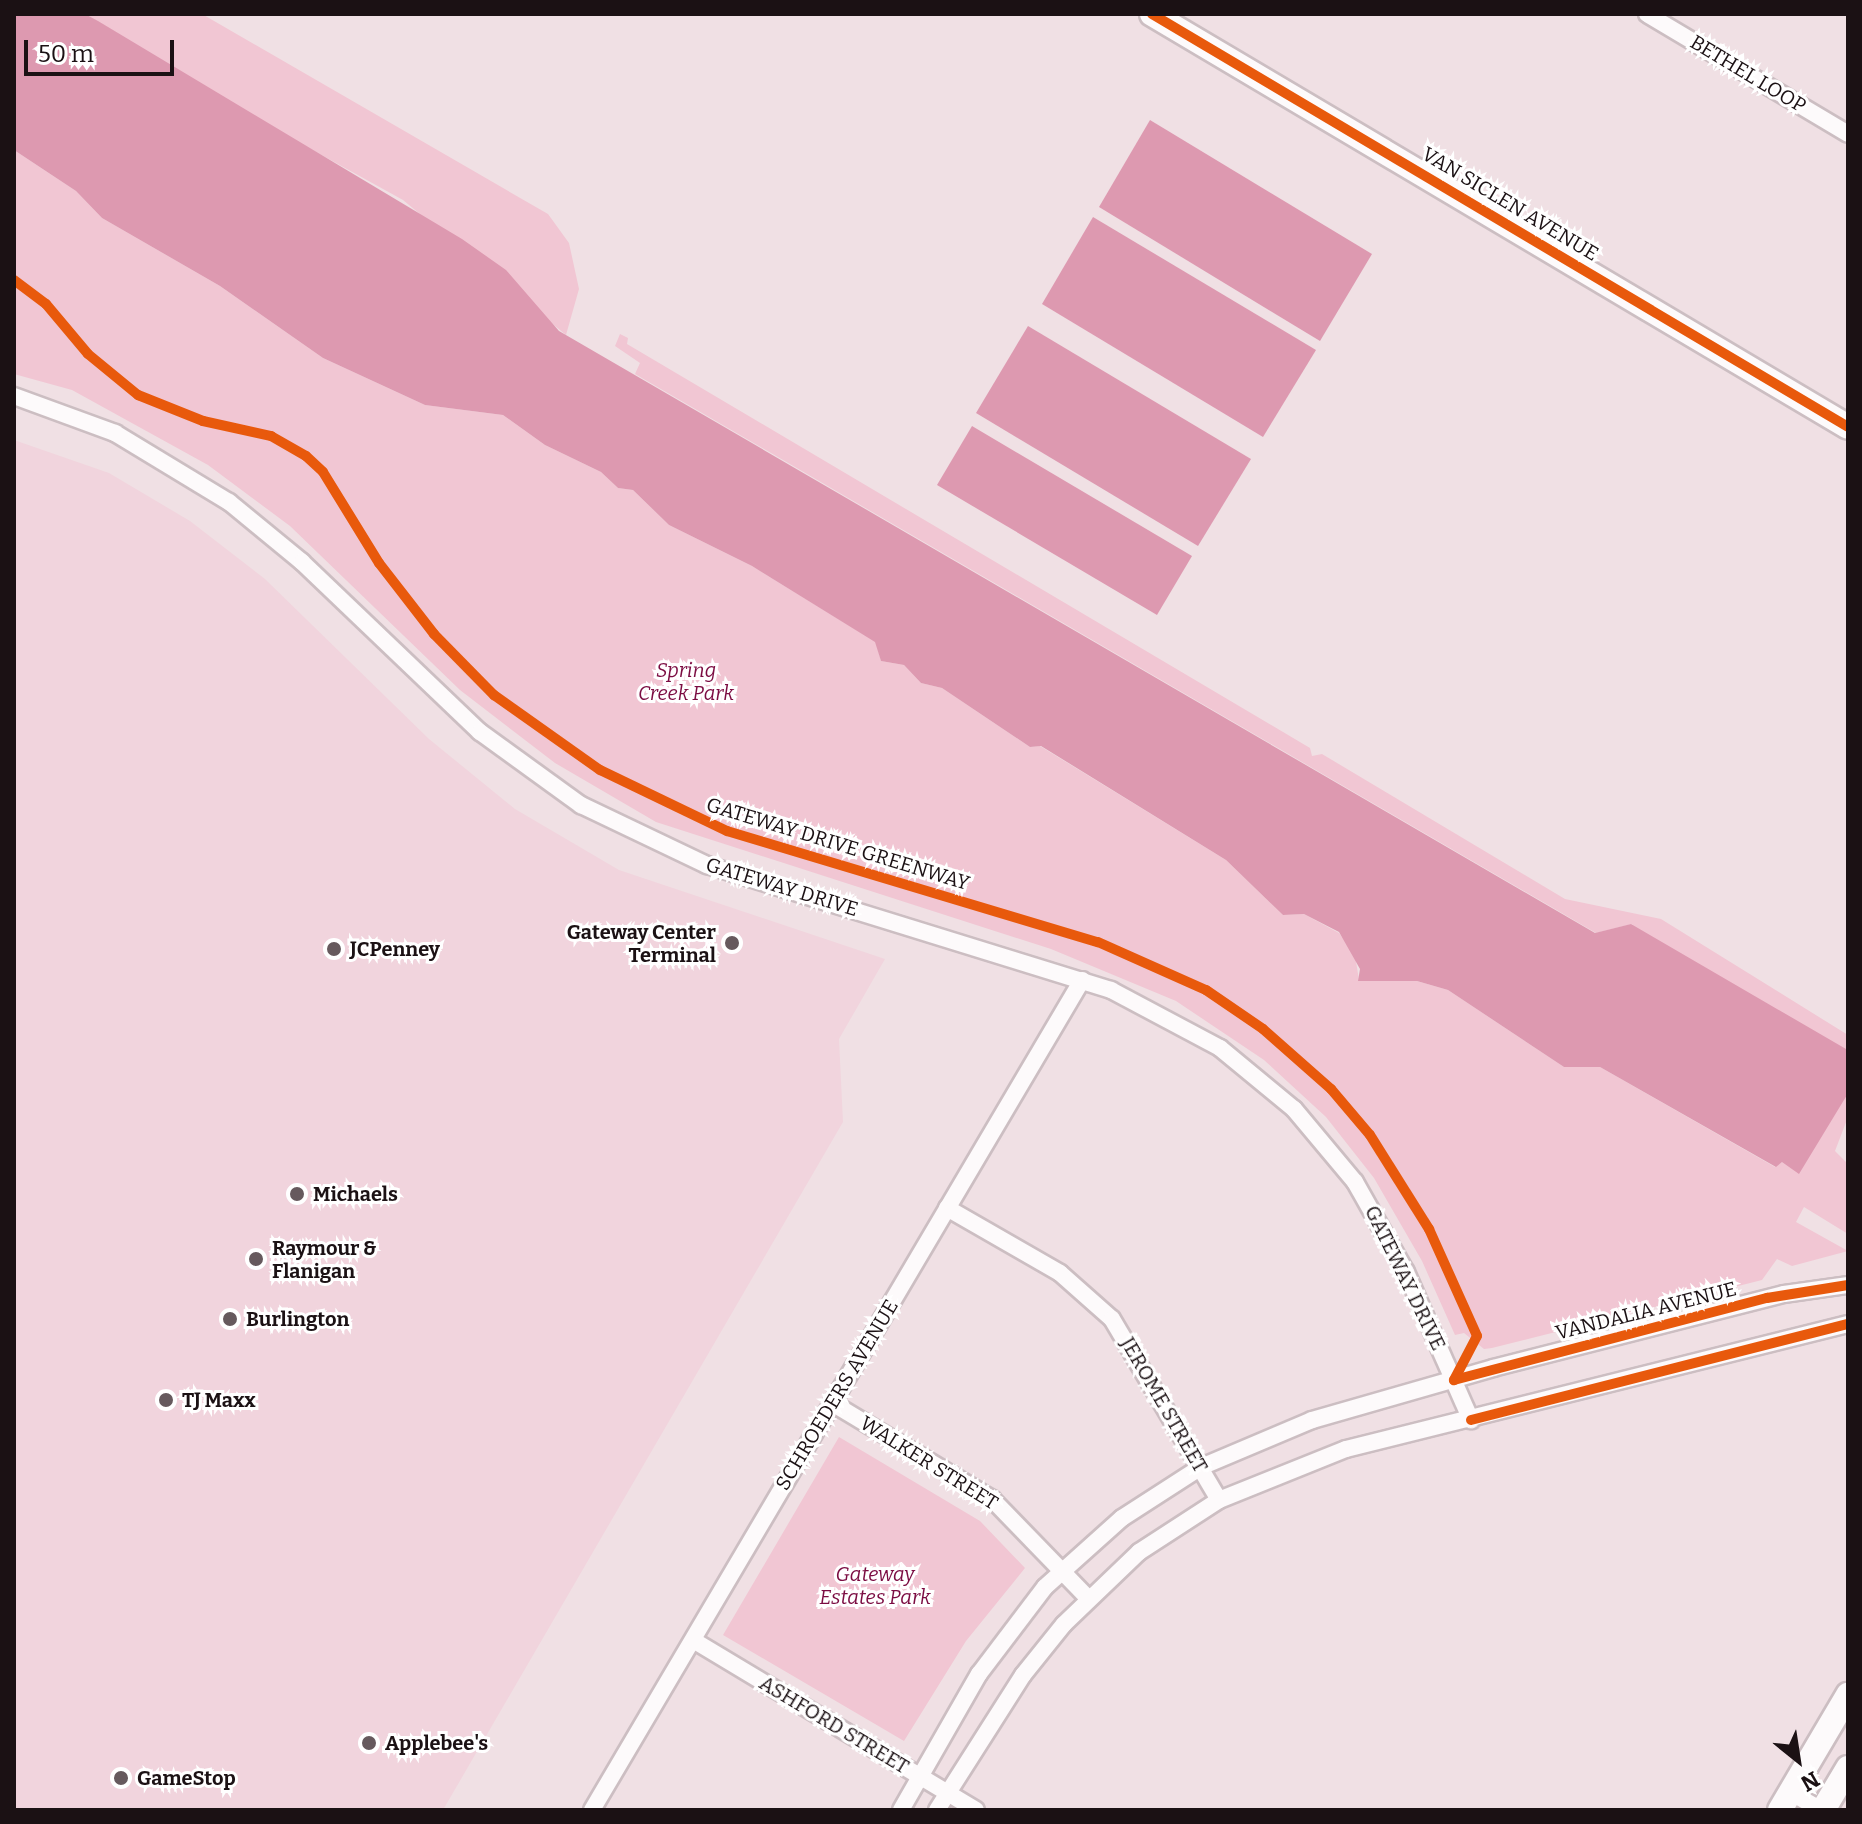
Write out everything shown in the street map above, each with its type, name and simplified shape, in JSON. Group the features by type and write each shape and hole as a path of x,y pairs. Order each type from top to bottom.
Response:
{"street":[{"name":"VAN SICLEN AVENUE","path":"1152,14 1848,427"},
{"name":"BETHEL LOOP","path":"1647,14 1848,134"},
{"name":"GATEWAY DRIVE","path":"14,396 115,433 229,502 302,562 480,732 581,805 707,865 1082,980 1194,1031 1268,1086 1315,1131 1355,1182 1390,1240 1471,1420"},
{"name":"SCHROEDERS AVENUE","path":"592,1810 1082,980"},
{"name":"JEROME STREET","path":"947,1208 1060,1273 1100,1307 1133,1348 1219,1500"},
{"name":"VANDALIA AVENUE","path":"901,1810 994,1652 1061,1570 1122,1518 1201,1467 1312,1420 1454,1380 1776,1296 1848,1285"},
{"path":"937,1810 1023,1675 1088,1598 1139,1552 1219,1500 1315,1458 1848,1324"},
{"name":"WALKER STREET","path":"832,1403 992,1499 1088,1598"},
{"name":"ASHFORD STREET","path":"693,1640 976,1810"},
{"path":"1848,1695 1785,1801 1822,1810 1848,1768"}],"shaded area":[{"path":"14,14 85,14 98,21 462,239 506,270 559,331 1595,933 1631,924 1846,1049 1847,1095 1799,1174 1782,1162 1776,1167 1600,1067 1564,1067 1448,990 1417,981 1358,981 1360,969 1339,932 1304,914 1283,915 1226,860 1041,746 1030,747 942,688 921,683 904,665 881,661 875,642 752,566 669,525 633,490 618,488 601,472 545,445 503,415 425,405 323,358 220,286 102,218 76,191 14,150"},
{"path":"1150,120 1372,254 1320,341 1099,207"},
{"path":"1093,217 1316,350 1263,437 1042,304"},
{"path":"1028,326 1251,459 1198,546 976,413"},
{"path":"972,426 1192,556 1157,615 937,485"},
{"path":"14,440 109,473 190,521 265,579 429,739 515,809 619,870 885,959 839,1039 843,1122 443,1810 14,1810"}],"green space":[{"path":"85,14 202,14 548,214 569,243 579,289 566,335 403,200 269,126"},
{"name":"Spring Creek Park","path":"14,150 76,191 102,218 220,286 323,358 425,405 503,415 545,445 601,472 618,488 633,490 669,525 752,566 876,642 881,661 904,665 921,683 942,688 1030,747 1040,746 1226,860 1283,915 1304,914 1339,933 1355,955 1359,980 1417,981 1448,990 1564,1067 1600,1067 1775,1167 1782,1162 1632,924 1596,933 635,374 640,363 615,346 620,334 628,338 627,344 1310,748 1312,756 1322,754 1565,899 1661,919 1848,1035 1848,1117 1835,1151 1848,1164 1848,1234 1804,1207 1796,1222 1848,1251 1792,1266 1777,1259 1762,1280 1492,1348 1484,1349 1464,1333 1455,1335 1422,1261 1374,1178 1326,1117 1264,1060 1176,1001 1051,949 656,822 555,763 460,690 290,526 208,465 72,390 14,374"},
{"name":"Gateway Estates Park","path":"839,1437 980,1521 1025,1568 966,1641 904,1741 723,1635"}],"cycle path":[{"path":"1152,14 1848,427"},
{"name":"GATEWAY DRIVE GREENWAY","path":"14,280 46,304 88,354 138,395 203,421 271,436 306,456 323,472 379,563 434,634 494,695 600,770 727,831 1098,942 1206,990 1263,1029 1331,1089 1370,1135 1429,1229 1477,1336 1454,1380"},
{"path":"1454,1380 1767,1298 1848,1285"},
{"path":"1471,1420 1848,1324"}],"place":[{"name":"Gateway Center Terminal","path":"732,943"},
{"name":"JCPenney","path":"334,949"},
{"name":"Michaels","path":"297,1194"},
{"name":"Raymour & Flanigan","path":"256,1259"},
{"name":"Burlington","path":"230,1319"},
{"name":"TJ Maxx","path":"166,1400"},
{"name":"Applebee's","path":"369,1743"},
{"name":"GameStop","path":"121,1778"}]}
